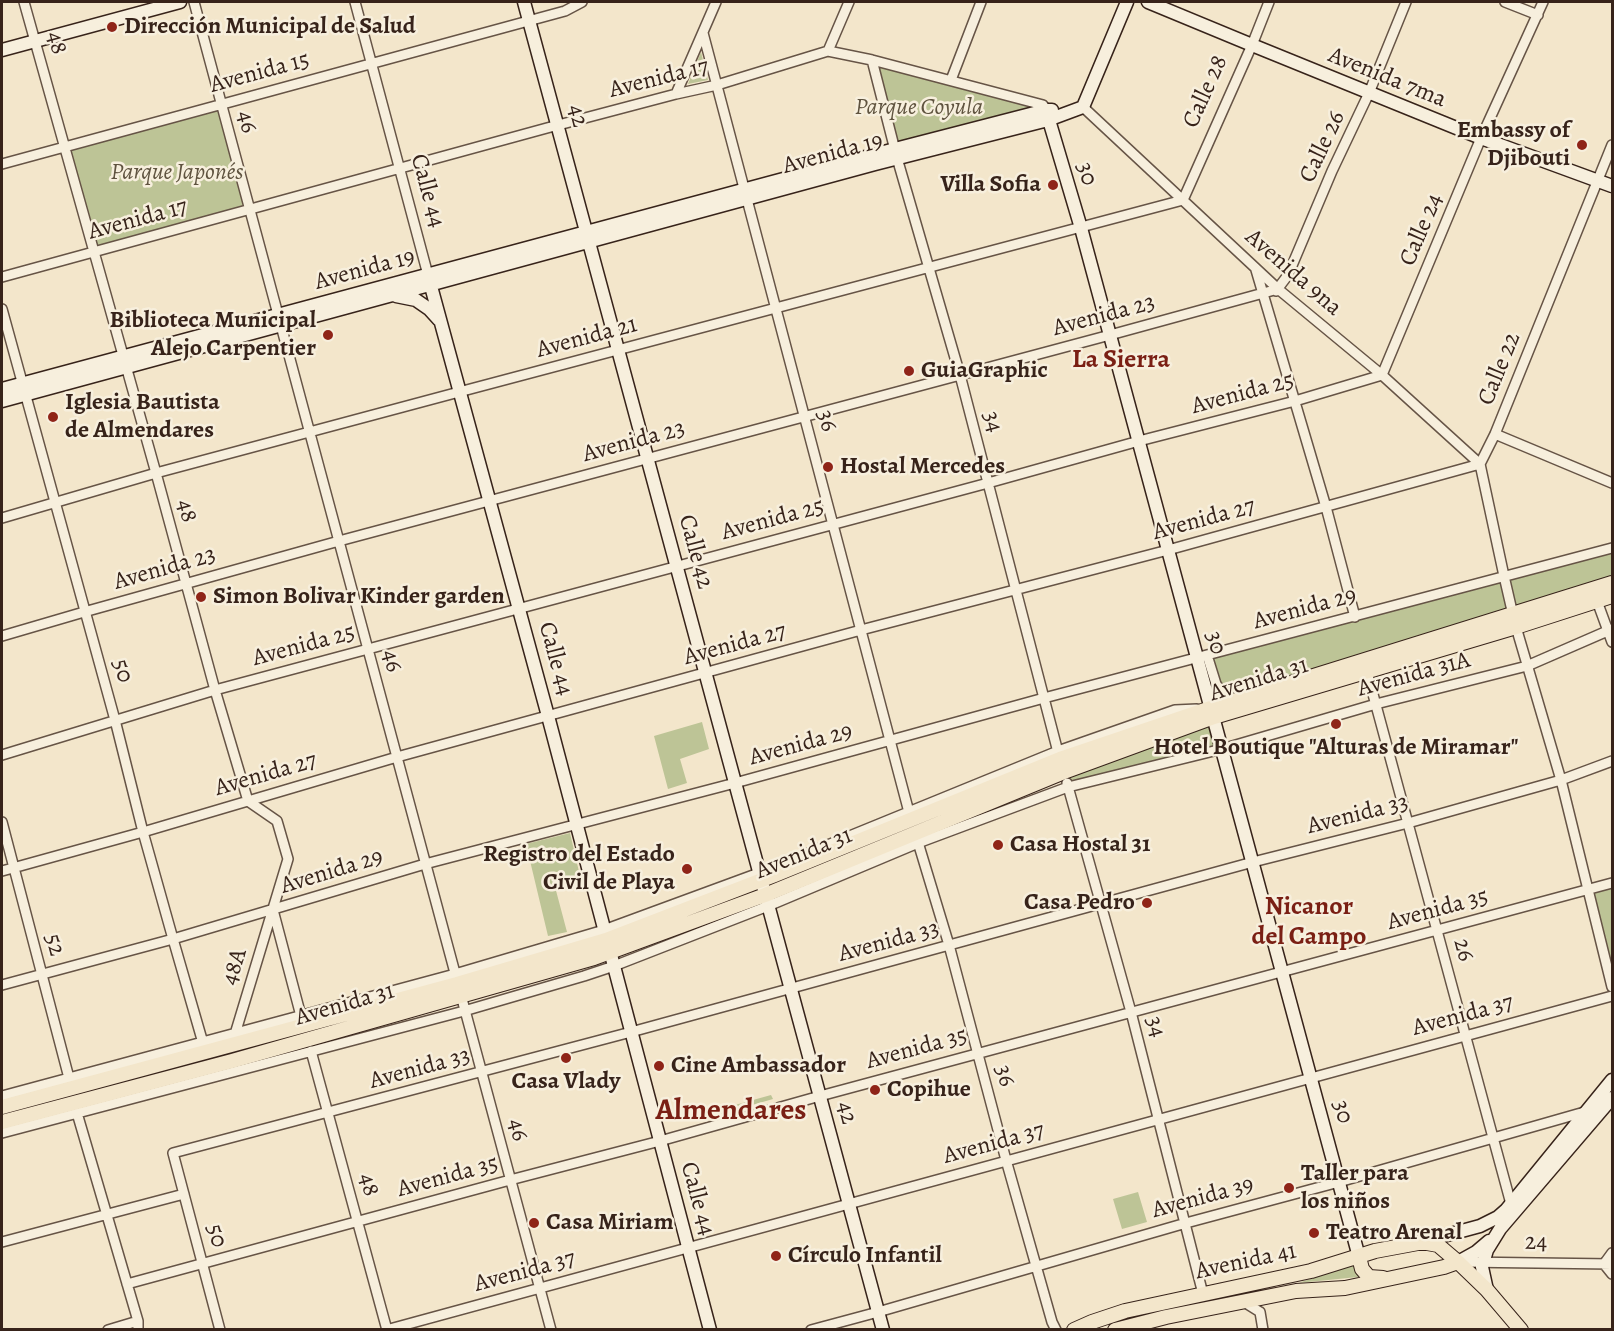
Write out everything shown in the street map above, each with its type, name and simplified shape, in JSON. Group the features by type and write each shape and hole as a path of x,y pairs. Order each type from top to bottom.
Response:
{"main road":[{"path":"2,50 180,2"},
{"name":"42","path":"524,2 588,237"},
{"path":"1083,107 1127,2"},
{"name":"Avenida 7ma","path":"1148,2 1481,138 1612,186"},
{"name":"Avenida 19","path":"2,401 23,389 896,154 1083,107"},
{"name":"30","path":"1047,115 1081,228 1168,550 1202,656 1212,712 1359,1257"},
{"name":"Calle 42","path":"588,237 760,876"},
{"name":"Avenida 19","path":"279,320 389,296 430,280"},
{"name":"Calle 44","path":"430,280 710,1329"},
{"path":"389,296 416,300 429,309 441,322"},
{"name":"Avenida 19","path":"2,388 23,389"},
{"name":"Avenida 31","path":"2,1107 608,947 766,900 913,827 1061,761 1212,712 1367,672 1515,621 1612,583"},
{"name":"Avenida 31","path":"1212,712 1236,700 1612,596"},
{"name":"Avenida 31","path":"608,947 760,876 913,827"},
{"name":"42","path":"760,876 883,1329"},
{"name":"Avenida 31","path":"2,1122 232,1061 458,985"},
{"path":"1423,1243 1466,1231 1498,1217 1612,1080"},
{"path":"1483,1286 1483,1261 1499,1232 1609,1102"},
{"path":"1458,1262 1476,1252 1499,1232"},
{"path":"1423,1243 1438,1245 1458,1262 1521,1329"},
{"path":"1423,1243 1436,1249 1438,1259 1433,1266 1425,1270"},
{"name":"Avenida 41","path":"1074,1329 1125,1311 1311,1270 1375,1251 1423,1243"},
{"path":"1359,1257 1362,1269 1369,1277 1389,1278"},
{"name":"Avenida 41","path":"1115,1329 1296,1291 1345,1288 1458,1262"},
{"path":"1444,1267 1483,1286"}],"street":[{"name":"48","path":"24,2 215,690 248,801"},
{"name":"46","path":"194,2 550,1329"},
{"name":"Calle 44","path":"355,2 430,280"},
{"name":"Avenida 15","path":"2,164 565,11 582,2"},
{"path":"676,94 716,2"},
{"path":"828,51 849,2"},
{"path":"951,80 981,2"},
{"name":"Calle 28","path":"1183,200 1269,2"},
{"name":"Calle 26","path":"1267,305 1268,299 1288,275 1407,2"},
{"path":"1505,2 1538,15"},
{"name":"Calle 24","path":"1382,375 1481,138 1543,2"},
{"name":"36","path":"703,33 913,827 949,945 1006,1160 1052,1322 1056,1329"},
{"name":"Avenida 17","path":"2,277 558,125 717,85 828,51 872,60 1044,105 1047,115"},
{"name":"34","path":"872,60 896,154 960,375 1044,698 1131,1012 1203,1294"},
{"name":"Avenida 9na","path":"1083,107 1278,289 1382,375 1480,464"},
{"name":"Calle 22","path":"1480,464 1495,434 1612,145"},
{"name":"Avenida 21","path":"2,518 156,473 1183,200"},
{"path":"1256,267 1326,507 1355,617"},
{"name":"Avenida 23","path":"2,636 339,541 1278,289"},
{"name":"50","path":"2,309 84,612 116,720 143,832 203,1043"},
{"name":"Avenida 25","path":"2,755 215,690 1295,401 1382,375"},
{"path":"1495,434 1612,483"},
{"path":"1480,464 1515,621 1561,780 1612,987"},
{"name":"Avenida 27","path":"2,871 397,757 1480,464"},
{"name":"Avenida 29","path":"2,985 173,939 425,864 1612,548"},
{"path":"1597,602 1610,630 1612,642"},
{"name":"Avenida 31A","path":"1222,748 1376,704 1527,666 1610,630"},
{"path":"1202,656 1222,694 1236,700"},
{"name":"26","path":"1367,672 1511,1204"},
{"name":"Avenida 31","path":"913,827 1175,710 1212,712"},
{"name":"Avenida 31","path":"913,827 1222,748"},
{"name":"Avenida 33","path":"173,1153 631,1032 1253,862 1408,823 1561,780 1612,760"},
{"path":"248,801 277,821 288,859 273,910 301,1016"},
{"name":"52","path":"2,822 69,1078"},
{"name":"Avenida 35","path":"127,1284 1612,883"},
{"name":"48A","path":"235,1034 273,910"},
{"name":"Avenida 31","path":"2,1133 464,1011 608,947"},
{"name":"Avenida 31","path":"2,1096 301,1016 458,985"},
{"name":"Avenida 37","path":"386,1329 1612,996"},
{"name":"48","path":"311,1051 386,1329"},
{"name":"Avenida 39","path":"811,1329 1339,1182 1587,1111 1609,1102"},
{"path":"77,1113 138,1325 108,1329"},
{"name":"50","path":"173,1153 220,1329"},
{"path":"2,1242 184,1194"},
{"path":"1612,1253 1608,1264 1612,1274"},
{"name":"24","path":"1458,1262 1608,1264"},
{"path":"1263,1329 1261,1307 1270,1297"},
{"path":"1243,1302 1260,1312"}],"green space":[{"path":"701,52 708,80 688,84"},
{"name":"Parque Coyula","path":"876,65 1031,105 1031,109 896,145"},
{"name":"Parque Japonés","path":"221,104 250,209 94,252 65,147"},
{"path":"1612,548 1612,583 1236,700 1224,688 1207,655"},
{"path":"1214,717 1222,749 1070,786 1064,772"},
{"path":"702,722 709,749 680,759 687,783 668,789 654,736"},
{"path":"570,833 580,876 554,883 567,932 548,936 526,844"},
{"path":"1612,883 1612,987 1588,889"},
{"path":"456,990 456,992 2,1116 2,1113"},
{"path":"771,1095 773,1099 700,1120 699,1115"},
{"path":"1138,1192 1147,1222 1122,1229 1113,1199"},
{"path":"1350,1266 1357,1268 1358,1277 1298,1283"}],"place":[{"name":"Dirección Municipal de Salud","path":"112,27"},
{"name":"Embassy of Djibouti","path":"1582,145"},
{"name":"Villa Sofia","path":"1053,185"},
{"name":"Biblioteca Municipal Alejo Carpentier","path":"328,335"},
{"name":"GuiaGraphic","path":"909,371"},
{"name":"Iglesia Bautista de Almendares","path":"53,417"},
{"name":"Hostal Mercedes","path":"828,467"},
{"name":"Simon Bolivar Kinder garden","path":"201,597"},
{"name":"Hotel Boutique \"Alturas de Miramar\"","path":"1336,724"},
{"name":"Casa Hostal 31","path":"998,845"},
{"name":"Registro del Estado Civil de Playa","path":"687,869"},
{"name":"Casa Pedro","path":"1147,903"},
{"name":"Casa Vlady","path":"566,1058"},
{"name":"Cine Ambassador","path":"659,1066"},
{"name":"Copihue","path":"875,1090"},
{"name":"Taller para los niños","path":"1289,1188"},
{"name":"Casa Miriam","path":"534,1223"},
{"name":"Teatro Arenal","path":"1314,1233"},
{"name":"Círculo Infantil","path":"776,1256"}],"district":[{"name":"La Sierra","path":"1121,361"},
{"name":"Nicanor del Campo","path":"1309,923"},
{"name":"Almendares","path":"731,1112"}]}
